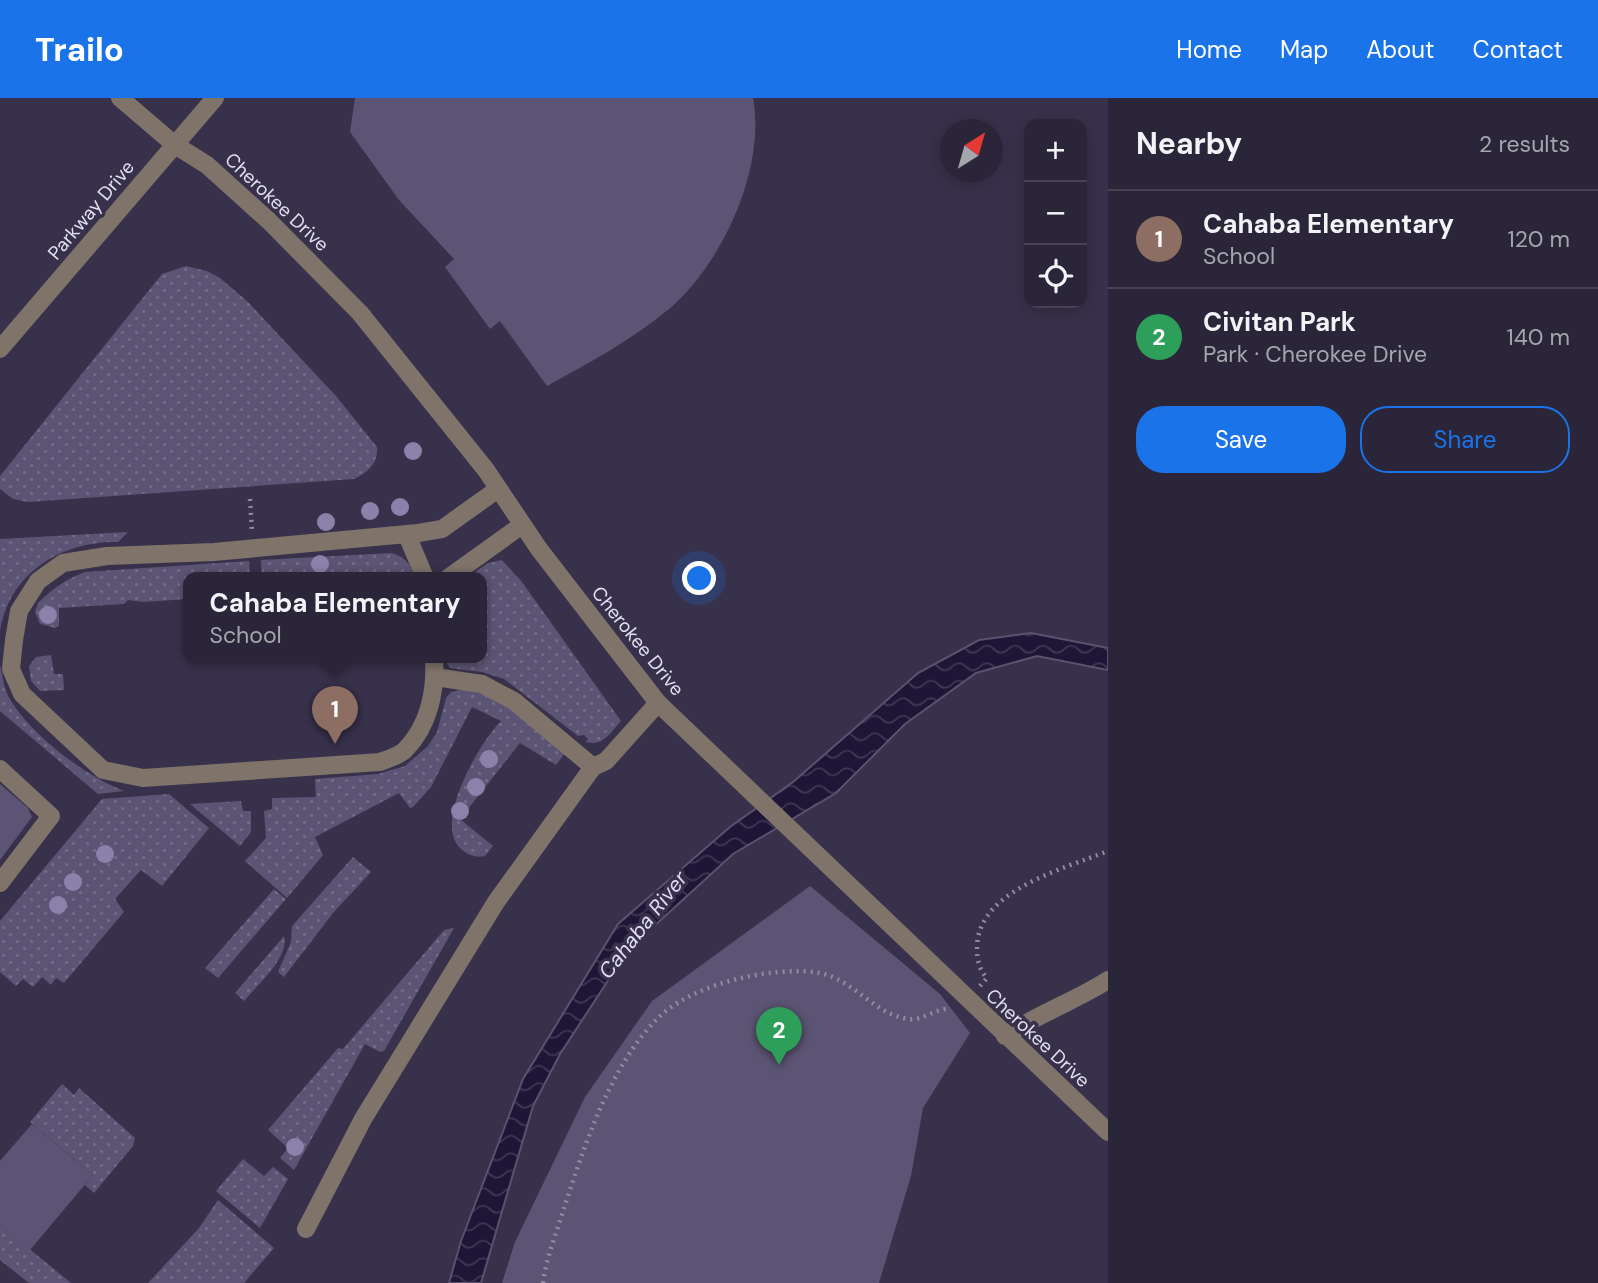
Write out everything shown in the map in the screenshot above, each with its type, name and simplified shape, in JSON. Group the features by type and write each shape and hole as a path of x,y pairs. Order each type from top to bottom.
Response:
{"street":[{"name":"Cherokee Drive","path":"120,98 175,145 207,165 269,221 360,313 449,422 522,525 658,703 1108,1132"},
{"name":"Parkway Drive","path":"0,349 215,98"},
{"path":"434,663 431,703 422,726 403,752 380,762 143,778 103,770 22,694 11,668 19,611 38,581 63,563 107,556 253,549 407,535 442,529 498,489"},
{"path":"456,572 522,525"},
{"path":"407,535 422,572"},
{"path":"435,677 482,684 514,701 589,763 606,761 658,703"},
{"path":"306,1229 363,1119 496,902 589,763"},
{"path":"0,769 51,816 0,883"},
{"path":"1005,1036 1033,1018 1070,1002 1108,980"}],"path":[{"path":"250,499 253,549"},
{"path":"543,1283 581,1158 598,1116 632,1050 662,1014 730,979 781,972 820,973 845,982 890,1013 911,1020 948,1008 954,1013 987,978 981,970 977,939 993,907 1007,894 1108,851"}],"shaded area":[{"path":"355,98 753,98 753,154 736,212 723,240 689,290 641,330 547,386 500,321 490,329 445,267 454,259 399,200 350,132"},
{"path":"186,266 207,271 220,278 248,302 336,396 377,447 376,458 371,467 354,479 28,502 13,499 0,489 0,476 162,274"},
{"path":"128,532 118,542 77,547 42,564 15,592 0,631 0,539"},
{"path":"391,553 406,561 412,572 262,572 261,560"},
{"path":"502,560 522,582 621,721 602,740 586,742 588,739 584,735 578,736 504,679 482,672 450,668 447,663 487,663 487,572 475,572 488,563"},
{"path":"249,561 250,572 183,572 183,599 143,602 128,600 124,604 59,608 59,626 55,628 40,624 35,612 38,603 65,581 85,572"},
{"path":"51,655 54,674 63,674 64,690 40,691 31,681 29,666 36,657"},
{"path":"0,665 6,691 26,721 74,763 124,791 98,794 0,711"},
{"path":"464,689 493,697 506,704 565,753 556,765 520,743 460,819 493,846 485,856 466,852 460,848 453,836 452,820 462,783 482,746 501,721 472,707 431,787 413,807 410,808 399,793 315,837 323,855 287,898 245,861 266,838 264,811 272,809 272,798 316,797 315,779 378,774 405,766 428,746 437,732 446,698 451,692"},
{"path":"0,784 28,808 32,817 0,860"},
{"path":"169,794 209,828 162,886 141,870 115,899 124,912 64,983 56,978 51,985 42,977 33,987 23,979 16,986 0,972 0,921 102,799"},
{"path":"241,801 243,811 251,811 251,832 240,846 190,804"},
{"path":"353,857 371,872 333,913 284,977 278,972 291,942 292,926"},
{"path":"810,886 940,994 970,1033 923,1108 911,1176 879,1283 502,1283 515,1242 585,1097 652,1001"},
{"path":"274,889 286,899 218,978 205,968"},
{"path":"454,928 384,1051 380,1052 365,1044 294,1170 280,1158 288,1148 268,1130 338,1048 343,1049 444,930"},
{"path":"284,936 282,953 277,962 244,1001 235,993"},
{"path":"62,1084 74,1095 79,1088 135,1138 133,1146 94,1193 85,1185 93,1175 30,1122"},
{"path":"32,1124 93,1175 30,1250 0,1225 0,1161"},
{"path":"243,1159 264,1176 273,1167 288,1179 260,1228 216,1191"},
{"path":"218,1200 274,1248 244,1283 148,1283 199,1228"},
{"path":"0,1225 71,1283 29,1283 0,1260"}],"water":[{"name":"Cahaba River","path":"1031,633 1108,648 1108,670 1037,656 976,673 905,724 836,793 733,854 628,950 560,1054 533,1106 481,1283 449,1283 461,1241 523,1079 618,924 730,827 793,782 918,673 979,640"}],"place":[{"name":"Cahaba Elementary","path":"335,744"},
{"name":"Civitan Park","path":"779,1065"}]}
